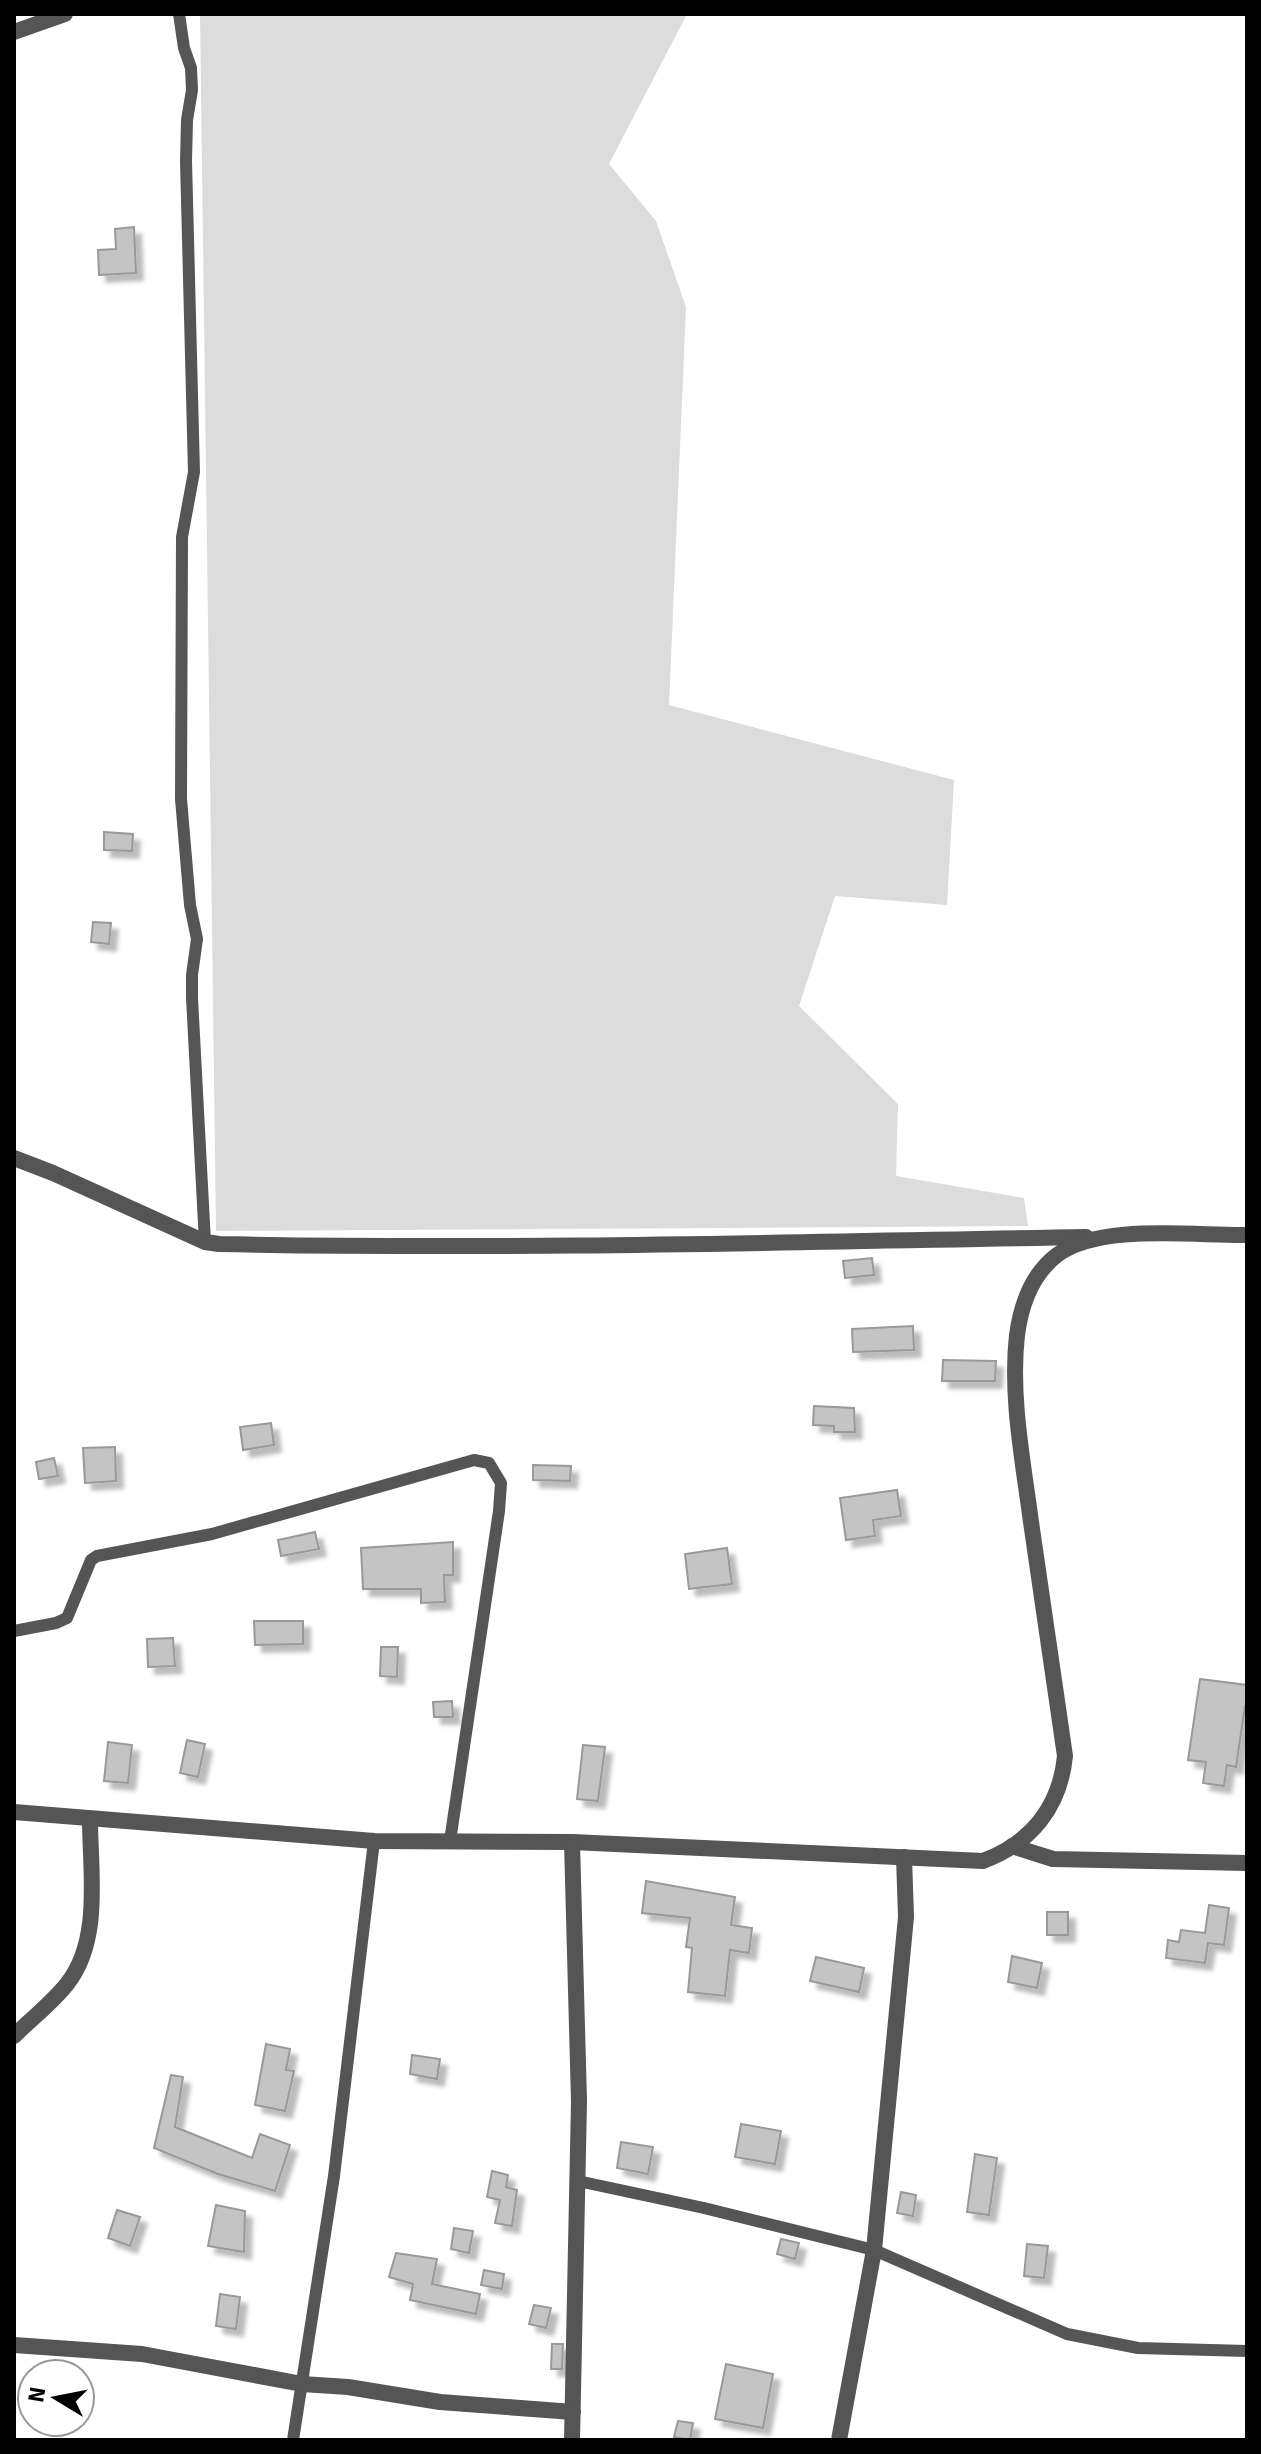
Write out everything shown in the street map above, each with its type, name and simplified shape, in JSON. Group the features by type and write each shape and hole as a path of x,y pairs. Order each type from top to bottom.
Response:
{"street":[{"path":"14,32 65,14"},
{"path":"14,1158 205,1242 372,1247 1247,1235"},
{"path":"14,1812 374,1841 572,1842 983,1861 1012,1846 1039,1826 1050,1810 1063,1776 1065,1756 1022,1455 1016,1381 1017,1334 1025,1299 1039,1272 1057,1254 1104,1236"},
{"path":"14,2036 67,1984 80,1964 90,1915 90,1820"},
{"path":"572,1842 579,2101 572,2440"},
{"path":"1012,1846 1053,1859 1247,1863"},
{"path":"839,2440 874,2250 906,1917 904,1857"},
{"path":"14,2345 142,2354 302,2384 348,2387 440,2402 573,2412"}],"lane":[{"path":"179,14 184,48 191,68 192,90 187,120 186,161 194,472 182,537 181,799 190,905 197,939 192,998 205,1242"},
{"path":"14,1631 67,1618 91,1560 97,1556 212,1534 474,1460 489,1463 501,1483 499,1511 450,1841"},
{"path":"293,2440 334,2176 374,1841"},
{"path":"578,2181 874,2250 1067,2334 1138,2348 1247,2351"}],"shaded area":[{"path":"200,14 687,14 609,164 656,221 686,307 669,705 954,780 947,905 835,896 799,1006 898,1104 896,1176 1024,1198 1028,1226 216,1231"}],"building":[{"path":"134,227 136,273 99,275 98,250 116,249 115,229"},
{"path":"104,832 133,834 132,851 104,850"},
{"path":"93,922 111,923 109,944 91,942"},
{"path":"872,1258 874,1275 845,1278 843,1261"},
{"path":"913,1326 914,1350 853,1352 852,1329"},
{"path":"943,1360 996,1361 995,1381 942,1381"},
{"path":"814,1406 854,1408 855,1432 834,1432 834,1426 813,1425"},
{"path":"271,1423 274,1445 243,1450 240,1427"},
{"path":"115,1447 116,1481 85,1483 83,1448"},
{"path":"54,1458 58,1476 39,1479 36,1462"},
{"path":"533,1465 571,1466 570,1481 533,1480"},
{"path":"897,1490 901,1516 873,1520 875,1536 846,1540 840,1498"},
{"path":"315,1532 319,1549 281,1556 278,1540"},
{"path":"453,1542 453,1575 444,1575 445,1602 421,1603 421,1589 363,1589 361,1548"},
{"path":"727,1548 732,1584 689,1589 685,1554"},
{"path":"254,1621 303,1621 303,1644 255,1645"},
{"path":"173,1638 175,1666 148,1667 147,1639"},
{"path":"381,1647 398,1647 397,1677 380,1676"},
{"path":"1200,1679 1247,1685 1247,1706 1236,1767 1227,1765 1224,1786 1203,1783 1206,1762 1188,1760"},
{"path":"452,1701 453,1717 434,1717 433,1702"},
{"path":"187,1740 205,1744 198,1777 180,1773"},
{"path":"108,1742 132,1745 128,1783 104,1781"},
{"path":"583,1745 605,1747 598,1801 577,1799"},
{"path":"646,1881 735,1897 731,1925 752,1928 749,1953 730,1950 725,1996 688,1992 692,1948 686,1947 690,1918 642,1913"},
{"path":"1209,1905 1229,1908 1224,1945 1208,1943 1205,1963 1166,1958 1168,1940 1179,1942 1181,1930 1205,1933"},
{"path":"1047,1912 1068,1912 1068,1935 1047,1935"},
{"path":"1012,1956 1042,1963 1037,1988 1008,1982"},
{"path":"816,1957 864,1968 859,1992 810,1981"},
{"path":"266,2044 290,2049 286,2070 294,2071 285,2111 255,2105"},
{"path":"412,2055 440,2059 437,2079 410,2074"},
{"path":"171,2075 183,2077 175,2127 252,2158 260,2134 290,2145 275,2191 218,2174 154,2148"},
{"path":"741,2124 781,2131 775,2164 735,2157"},
{"path":"621,2142 653,2147 648,2174 617,2168"},
{"path":"975,2154 997,2158 989,2215 967,2212"},
{"path":"492,2171 508,2175 506,2187 517,2190 512,2226 495,2223 500,2200 487,2197"},
{"path":"901,2192 916,2195 913,2216 897,2213"},
{"path":"216,2205 245,2211 244,2252 208,2246"},
{"path":"117,2210 140,2217 130,2246 108,2238"},
{"path":"454,2228 473,2231 469,2253 451,2249"},
{"path":"781,2239 799,2243 795,2259 777,2254"},
{"path":"1027,2244 1048,2246 1044,2278 1024,2276"},
{"path":"396,2253 437,2259 432,2284 480,2294 476,2314 410,2300 413,2284 389,2277"},
{"path":"484,2270 504,2274 502,2289 481,2285"},
{"path":"220,2294 240,2297 236,2329 216,2326"},
{"path":"534,2305 551,2308 546,2328 529,2324"},
{"path":"552,2344 563,2344 562,2369 551,2369"},
{"path":"726,2364 773,2374 763,2428 715,2419"},
{"path":"678,2421 693,2423 690,2440 674,2437"}]}
